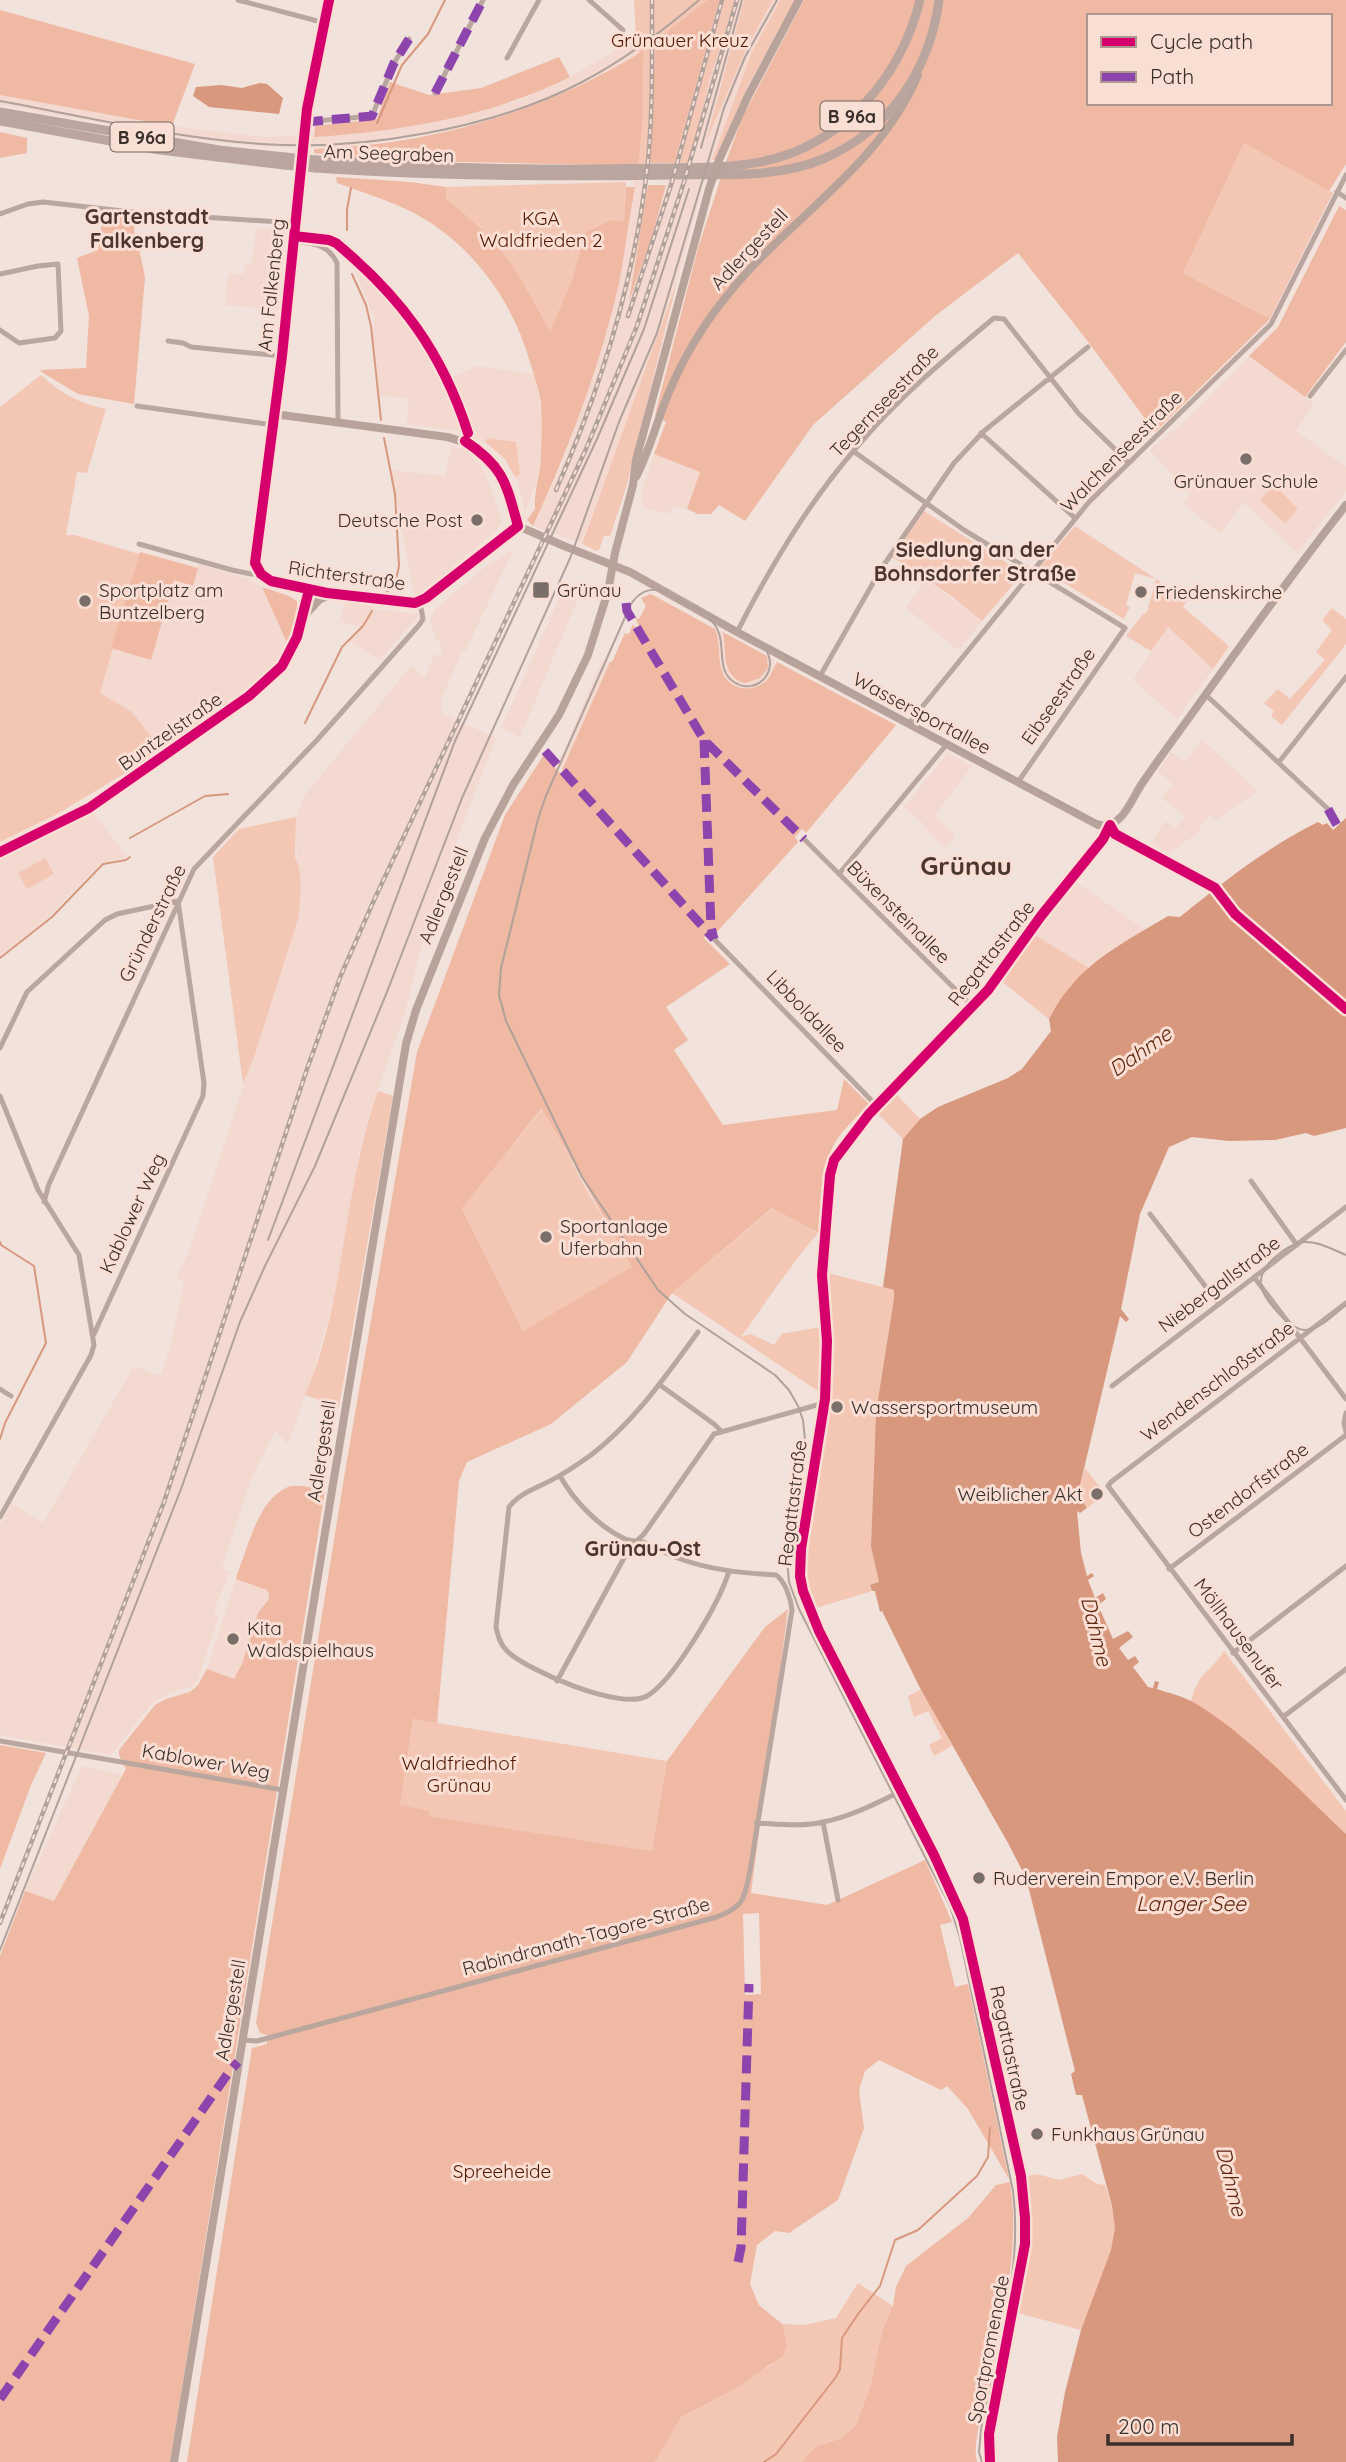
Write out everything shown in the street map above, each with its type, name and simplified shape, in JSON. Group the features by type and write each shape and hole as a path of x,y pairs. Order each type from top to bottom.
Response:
{"main road":[{"name":"Am Falkenberg","path":"261,574 254,558 282,356 305,122 329,0"},
{"name":"Adlergestell","path":"633,485 636,460 709,189 748,96 800,0"},
{"name":"B 96a","path":"528,171 728,167 767,161 792,153 835,129 871,97 901,53 920,0"},
{"name":"Adlergestell","path":"174,2462 332,1490 411,1026 485,838 513,785 559,715 580,672 602,611 633,485 673,383 714,312 744,275 842,181 868,152 912,91 934,30 939,0"},
{"name":"Adlergestell","path":"528,171 748,174 800,167 848,146 869,131 902,97 925,60"},
{"name":"Am Seegraben","path":"0,112 284,161"},
{"name":"Am Seegraben","path":"0,121 160,150 316,164 528,171"},
{"path":"275,414 465,441 484,454 497,468 518,526 612,564"},
{"name":"Regattastraße","path":"1110,825 1120,819 1143,782 1206,695 1345,509"},
{"name":"Richterstraße","path":"261,574 271,581 309,590 420,602 518,526"},
{"name":"Wassersportallee","path":"612,564 1098,825 1110,825"},
{"name":"Buntzelstraße","path":"0,852 89,808 242,702 282,666 297,637 309,590"},
{"name":"Buntzelstraße","path":"303,618 312,605 335,594"}],"street":[{"path":"238,0 325,23"},
{"path":"435,93 483,0"},
{"path":"508,58 539,0"},
{"path":"589,0 623,30"},
{"path":"305,122 372,116 394,63 409,39"},
{"name":"Walchenseestraße","path":"909,723 1075,517 1271,324 1346,175"},
{"path":"1336,192 1346,198"},
{"path":"0,214 28,204 44,202 141,213 295,223"},
{"name":"Am Falkenberg","path":"293,242 325,247 337,263 338,422"},
{"path":"0,274 58,264 61,331 55,338 19,343 0,330"},
{"name":"Tegernseestraße","path":"737,632 783,547 819,494 853,451 947,357 994,318 1004,319 1050,377"},
{"path":"168,341 191,347 282,356"},
{"path":"820,676 880,569 954,463 981,433 1088,347"},
{"path":"1310,397 1346,350"},
{"path":"1050,377 1079,414 1128,463"},
{"path":"137,406 273,425"},
{"path":"981,433 1075,517"},
{"path":"853,451 925,503 1030,572"},
{"path":"139,544 251,574 261,574"},
{"name":"Eibseestraße","path":"1018,782 1125,628 1030,572"},
{"name":"Gründerstraße","path":"44,1202 49,1184 194,869 317,740 420,624 424,619 420,602"},
{"path":"1279,762 1346,677"},
{"path":"1206,695 1328,809"},
{"path":"839,874 947,744"},
{"name":"Wassersportallee","path":"1110,825 1115,834 1215,888"},
{"name":"Regattastraße","path":"1025,2244 1024,2189 963,1919 954,1895 819,1631 803,1591 800,1561 824,1403 827,1340 822,1275 830,1175 834,1160 877,1106 973,1007 1103,839 1110,825"},
{"name":"Büxensteinallee","path":"804,839 973,1007"},
{"path":"0,1048 27,992 105,920 117,914 178,901"},
{"name":"Kablower Weg","path":"0,1517 2,1506 91,1355 93,1336 203,1097 204,1083 178,901"},
{"name":"Libboldallee","path":"713,939 877,1106"},
{"path":"0,1096 44,1202 79,1255 93,1336"},
{"path":"1251,1181 1297,1245"},
{"name":"Niebergallstraße","path":"1112,1386 1346,1207"},
{"path":"1150,1214 1219,1304"},
{"path":"1254,1277 1346,1399"},
{"name":"Wendenschloßstraße","path":"1108,1486 1346,1303"},
{"path":"698,1332 631,1420 560,1476 515,1499 509,1507 496,1627 499,1640 507,1651 557,1681 595,1693 638,1700 650,1695 677,1664 706,1622 729,1571"},
{"path":"660,1385 720,1430"},
{"path":"0,1389 11,1396"},
{"path":"557,1681 630,1547 644,1534 714,1434 720,1430 824,1403"},
{"path":"1346,1413 1343,1423 1346,1433"},
{"name":"Ostendorfstraße","path":"1169,1569 1346,1433"},
{"path":"560,1476 579,1502 600,1522 628,1541 643,1541 678,1559 729,1571 776,1575 780,1577 789,1597 803,1591"},
{"name":"Möllhausenufer","path":"1108,1486 1346,1800"},
{"path":"1233,1653 1346,1566"},
{"name":"Rabindranath-Tagore-Straße","path":"242,2040 257,2041 543,1965 728,1913 740,1906 745,1897 792,1610 789,1597"},
{"path":"1283,1717 1346,1669"},
{"name":"Kablower Weg","path":"0,1741 283,1790"},
{"path":"756,1823 823,1822 854,1813 901,1791"},
{"path":"823,1822 838,1900"},
{"name":"Sportpromenade","path":"990,2462 989,2434 1025,2244"}],"shaded area":[{"path":"719,0 744,0 709,136 749,43 773,0 780,0 751,54 728,114 702,189 677,282 658,339 581,543 533,526 563,462 594,374 624,252 642,126 642,51 610,71 533,107 479,123 350,148 265,147 190,139 0,105 0,95 172,126 264,137 355,134 414,126 518,101 570,77 644,34 650,162 630,296 652,237"},
{"path":"256,228 286,230 278,310 225,305 228,273 244,274 245,263 252,263"},
{"path":"360,268 387,293 414,325 419,324 449,379 477,366 534,374 540,401 542,446 537,482 524,514 522,496 515,477 505,459 491,446 458,431 407,424 409,398 380,396 373,339 374,318 355,272"},
{"name":"Grünauer Schule","path":"1249,356 1314,404 1296,431 1346,467 1346,491 1297,553 1244,502 1220,534 1183,503 1190,494 1150,450 1186,420"},
{"path":"452,445 467,452 480,465 502,521 497,530 421,593 414,595 391,470 445,476"},
{"path":"654,454 700,472 687,509 672,508 668,514 645,509 641,493"},
{"path":"513,550 441,699 442,713 496,738 448,863 419,956 405,1013 369,1115 359,1153 338,1283 312,1377 288,1444 275,1431 250,1482 222,1568 230,1572 214,1610 218,1619 198,1679 193,1686 170,1693 152,1703 111,1755 0,1735 0,1525 12,1503 43,1523 134,1366 160,1376 170,1348 184,1282 176,1278 188,1254 298,919 296,817 305,795 411,666 425,677 435,654 440,656 440,641 436,639 430,620 435,609 484,568"},
{"path":"198,564 250,579 262,587 287,643 277,662 261,677 162,751 132,712 99,693 111,648 151,660 174,580 193,586"},
{"path":"926,579 982,621 958,650 906,608"},
{"path":"562,592 578,599 520,737 501,728"},
{"path":"345,603 418,614 418,617 379,660 348,640 362,628 340,621"},
{"path":"1167,627 1213,669 1177,719 1133,680"},
{"path":"715,629 723,632 724,639 768,663 767,656 774,660 772,674 767,680 747,689 729,682 722,671"},
{"path":"603,659 610,662 562,770 557,765"},
{"path":"1202,739 1258,791 1216,820 1210,815 1199,827 1202,830 1169,853 1151,844 1165,821 1176,828 1185,817 1162,798 1173,784 1158,771 1171,752 1185,762"},
{"path":"948,753 972,766 935,815 956,836 945,848 925,825 904,807"},
{"path":"94,813 127,857 102,862 47,918 0,956 0,860"},
{"path":"1074,881 1146,930 1089,968 1033,934"},
{"name":"Kita Waldspielhaus","path":"236,1579 267,1590 269,1594 242,1665 233,1680 207,1669"},
{"path":"82,1766 123,1775 54,1901 25,1891"}],"green space":[{"name":"Grünauer Kreuz","path":"634,0 736,0 709,82 690,163 633,163 639,38 636,40"},
{"path":"708,0 719,0 674,163 650,162 656,41"},
{"path":"744,0 773,0 749,43 706,142"},
{"path":"780,0 795,0 748,86 715,160 712,160 751,54"},
{"path":"804,0 1346,0 1346,164 1329,191 1244,143 1183,273 1270,319 1155,432 1018,253 935,316 813,425 745,521 719,505 711,514 698,514 687,509 700,472 654,454 666,422 655,415 698,248 742,118"},
{"path":"0,10 195,64 172,126 0,95"},
{"path":"643,51 642,126 638,166 372,160 314,153 314,149 400,141 485,121 566,91"},
{"path":"559,57 570,77 509,102 413,126 314,137 315,126 377,119 390,82 429,95 481,88"},
{"path":"0,132 27,138 27,153 0,158"},
{"path":"1244,143 1333,193 1270,319 1183,273"},
{"path":"336,177 446,187 446,199 481,229 507,259 529,292 550,332 573,277 585,233 612,220 624,222 626,187 635,187 619,283 603,345 571,437 533,526 527,520 535,509 541,451 541,403 522,339 512,316 486,275 471,256 453,240 412,212 337,183"},
{"name":"KGA Waldfrieden 2","path":"626,182 624,223 585,233 573,277 550,333 530,294 507,259 479,227 446,199 446,187"},
{"path":"648,185 666,185 652,237 629,301"},
{"path":"1339,206 1346,210 1346,342 1305,397 1249,356 1278,327"},
{"path":"103,214 135,219 134,238 137,239 145,277 134,404 78,394 40,370 86,368 89,316 77,258 98,250"},
{"path":"677,282 626,488 610,536 604,536 597,551 582,544"},
{"path":"41,375 71,397 106,409 87,473 77,472 66,535 75,535 139,554 140,552 100,693 132,712 162,751 59,813 0,842 0,407"},
{"path":"487,438 516,442 520,474 515,477 505,459 486,443"},
{"path":"1274,485 1298,509 1285,523 1260,500"},
{"path":"924,511 1023,573 982,621 950,595 892,557"},
{"path":"1075,526 1156,579 1135,573 1126,605 1130,607 1124,619 1039,568"},
{"path":"140,552 198,568 193,586 174,580 151,660 111,648"},
{"path":"1156,579 1185,598 1199,579 1183,607 1229,646 1213,669 1168,627 1151,651 1126,636 1147,612"},
{"path":"262,587 297,601 297,621 287,643"},
{"name":"Spreeheide","path":"651,594 715,629 721,668 728,681 739,688 753,688 766,681 777,662 896,725 806,833 802,829 795,837 798,842 717,932 713,928 704,938 730,964 666,1007 688,1040 674,1050 723,1125 837,1110 844,1079 869,1104 843,1131 830,1151 822,1186 819,1233 772,1208 672,1293 627,1362 551,1424 467,1462 459,1481 437,1723 413,1719 400,1805 429,1811 429,1816 652,1851 667,1761 765,1627 788,1609 751,1893 827,1905 925,1860 952,1922 940,1925 955,1987 968,1984 1009,2179 968,2109 947,2086 941,2090 879,2060 865,2071 859,2090 864,2128 838,2200 789,2233 775,2231 757,2245 750,2284 759,2305 782,2324 787,2345 783,2356 733,2390 681,2417 655,2462 187,2462 252,2048 267,2044 267,2035 260,2033 256,2023 345,1472 417,1052 505,815 545,753 561,775 567,777 562,770 610,662 625,633 629,634 633,624 634,627 639,626 635,617 639,619 646,606 641,598","holes":["542,1108 632,1267 523,1331 462,1208","759,1913 761,1994 745,1995 743,1914"]},
{"path":"1332,608 1346,619 1346,644 1282,725 1271,716 1274,711 1264,703 1278,689 1290,699 1325,660 1316,652 1332,630 1322,620"},
{"path":"723,632 767,656 768,668 760,678 745,683 732,675 726,663"},
{"path":"296,817 295,857 300,871 301,887 298,919 243,1084 213,857 239,829"},
{"path":"45,858 54,874 27,889 18,873"},
{"path":"1033,934 1089,968 1070,986 1049,1019 1001,981"},
{"path":"378,1091 393,1096 339,1407 305,1395 329,1320 357,1167"},
{"path":"897,1095 920,1119 903,1139 878,1114"},
{"name":"Sportanlage Uferbahn","path":"543,1108 585,1187 633,1268 523,1331 462,1207"},
{"path":"773,1208 818,1233 741,1337 751,1334 774,1345 782,1334 820,1327 818,1391 672,1293"},
{"path":"828,1273 894,1290 894,1297 876,1412 871,1547 879,1583 870,1585 872,1591 816,1608 808,1584 807,1559 832,1395 833,1335"},
{"path":"1085,1468 1105,1494 1087,1508 1078,1494"},
{"path":"291,1486 325,1490 170,2462 0,2462 0,1956 25,1891 54,1901 126,1769 119,1750 155,1705 190,1692 198,1685 207,1669 234,1679 242,1664 258,1613 268,1600 269,1594 267,1590 236,1579 237,1574 263,1511 280,1491"},
{"path":"1224,1651 1346,1811 1346,1834 1255,1750 1191,1701 1201,1678"},
{"path":"920,1690 952,1746 934,1756 929,1745 942,1738 928,1711 914,1717 908,1696"},
{"name":"Waldfriedhof Grünau","path":"413,1719 667,1761 652,1851 428,1816 400,1805"},
{"path":"0,1745 46,1753 31,1785 0,1869"},
{"path":"1037,2174 1059,2180 1082,2174 1097,2184 1105,2185 1110,2201 1115,2229 1111,2255 1081,2330 1018,2313 1028,2245 1028,2176"},
{"path":"1010,2182 1013,2235 1008,2288 977,2437 977,2462 802,2462 815,2447 842,2438 856,2425 870,2387 882,2332 893,2306 896,2287 906,2266 968,2218 996,2185"},
{"path":"858,2283 893,2306 882,2332 870,2387 856,2425 842,2438 815,2447 802,2462 655,2462 681,2417 733,2390 772,2365 783,2331 782,2324 804,2325 836,2318"}],"water":[{"path":"267,84 283,98 279,114 209,107 193,96 196,87 221,85 242,88"},
{"name":"Langer See","path":"1346,818 1346,1128 1314,1136 1306,1133 1275,1140 1229,1141 1192,1137 1169,1147 1140,1214 1121,1309 1129,1319 1126,1322 1120,1316 1078,1494 1087,1508 1080,1513 1077,1511 1081,1553 1087,1576 1092,1573 1094,1576 1088,1580 1095,1598 1103,1593 1106,1599 1098,1605 1113,1639 1128,1631 1133,1637 1119,1648 1128,1660 1135,1656 1139,1662 1133,1667 1148,1687 1153,1688 1155,1681 1159,1682 1157,1689 1189,1700 1233,1729 1346,1834 1346,2462 1058,2462 1057,2437 1065,2392 1081,2330 1111,2250 1115,2228 1112,2206 1082,2095 1076,2095 1071,2074 1075,2071 1026,1878 921,1690 882,1611 880,1612 875,1591 872,1591 870,1585 879,1582 871,1547 876,1412 894,1298 894,1290 883,1287 903,1139 920,1119 938,1107 1008,1078 1022,1069 1051,1031 1049,1019 1064,994 1103,956 1168,916 1180,917 1247,865 1282,842 1318,822 1323,825 1327,823 1333,830"}],"waterway":[{"path":"377,123 402,65 428,34 445,0"},
{"path":"347,230 351,188"},
{"path":"352,274 366,305 371,326 381,420"},
{"path":"384,438 395,494 399,566 396,580 387,592"},
{"path":"305,723 342,647 363,626 372,611"},
{"path":"130,838 205,796 228,794"},
{"path":"0,958 52,917 103,864 130,857"},
{"path":"0,1242 34,1266 46,1343 5,1423 0,1439"},
{"path":"764,2462 776,2454 836,2377 840,2369 842,2338 880,2286 895,2240 918,2230 977,2176 988,2157 990,2128"}],"ferry route":[{"path":"1235,914 1346,1009"}],"tram line":[{"path":"0,101 229,141 301,145 383,140 468,124 547,98 582,82 628,55 699,0"},
{"path":"701,148 742,0"},
{"path":"0,1950 181,1489 240,1322 315,1166 387,992 462,798 571,556 619,422 657,333 724,108 745,57 777,0"},
{"path":"268,1240 455,741 597,439 644,329 689,189"},
{"path":"982,2462 979,2452 981,2430 1011,2281 1015,2221 1013,2191 960,1938 950,1906 799,1609 789,1582 787,1560 805,1440 803,1420 789,1390 775,1375 685,1314 658,1290 582,1177 506,1021 499,995 501,968 545,798 630,606 642,593 658,590 670,594 1093,820 1108,824 1127,808 1150,770 1222,669 1346,503"},
{"path":"708,618 719,634 724,669 734,682 752,686 765,677 770,661 760,643"},
{"path":"1346,1255 1326,1246 1304,1242 1282,1251 1269,1264 1261,1278 1263,1291 1278,1313 1299,1329 1316,1327 1346,1305"}],"railway":[{"path":"556,490 602,370 615,329 635,245 650,141 652,0"},
{"path":"628,316 672,182 722,0"},
{"path":"0,1923 164,1502 307,1069 341,975 586,449 637,326 684,182 737,0"}],"marked path":[{"path":"435,93 483,0"},
{"path":"305,122 372,116 394,63 409,39"},
{"path":"626,603 627,611 704,740 804,839"},
{"path":"704,740 711,927 714,939"},
{"path":"545,751 714,939"},
{"path":"1328,809 1338,827"},
{"path":"738,2262 741,2248 749,1984"},
{"path":"0,2399 238,2062"}],"cycle path":[{"path":"329,0 307,109 282,356 255,563 261,574 271,581 327,593 415,603 426,598 518,526"},
{"path":"294,236 336,243 399,305 417,328 446,377 468,433"},
{"path":"465,441 488,459 502,477 518,526"},
{"path":"0,852 89,808 249,696 282,666 297,637 309,590"},
{"path":"1110,825 1115,834 1215,888 1235,914 1346,1009"},
{"path":"990,2462 989,2434 1025,2244 1021,2176 963,1919 934,1855 819,1631 803,1591 800,1576 801,1549 825,1399 827,1341 822,1275 830,1175 834,1160 869,1114 988,990 1041,916 1103,839 1110,825"}],"place":[{"name":"Grünauer Schule","path":"1246,459"},
{"name":"Deutsche Post","path":"477,520"},
{"name":"Grünau","path":"541,590"},
{"name":"Friedenskirche","path":"1141,592"},
{"name":"Sportplatz am Buntzelberg","path":"85,601"},
{"name":"Sportanlage Uferbahn","path":"546,1237"},
{"name":"Wassersportmuseum","path":"837,1407"},
{"name":"Weiblicher Akt","path":"1097,1494"},
{"name":"Kita Waldspielhaus","path":"233,1639"},
{"name":"Ruderverein Empor e.V. Berlin","path":"979,1878"},
{"name":"Funkhaus Grünau","path":"1037,2134"}],"district":[{"name":"Gartenstadt Falkenberg","path":"147,228"},
{"name":"Siedlung an der Bohnsdorfer Straße","path":"975,561"},
{"name":"Grünau","path":"966,865"},
{"name":"Grünau-Ost","path":"643,1548"}],"water label":[{"name":"Dahme","path":"1140,1051"},
{"name":"Dahme","path":"1097,1631"},
{"name":"Dahme","path":"1232,2181"}]}
